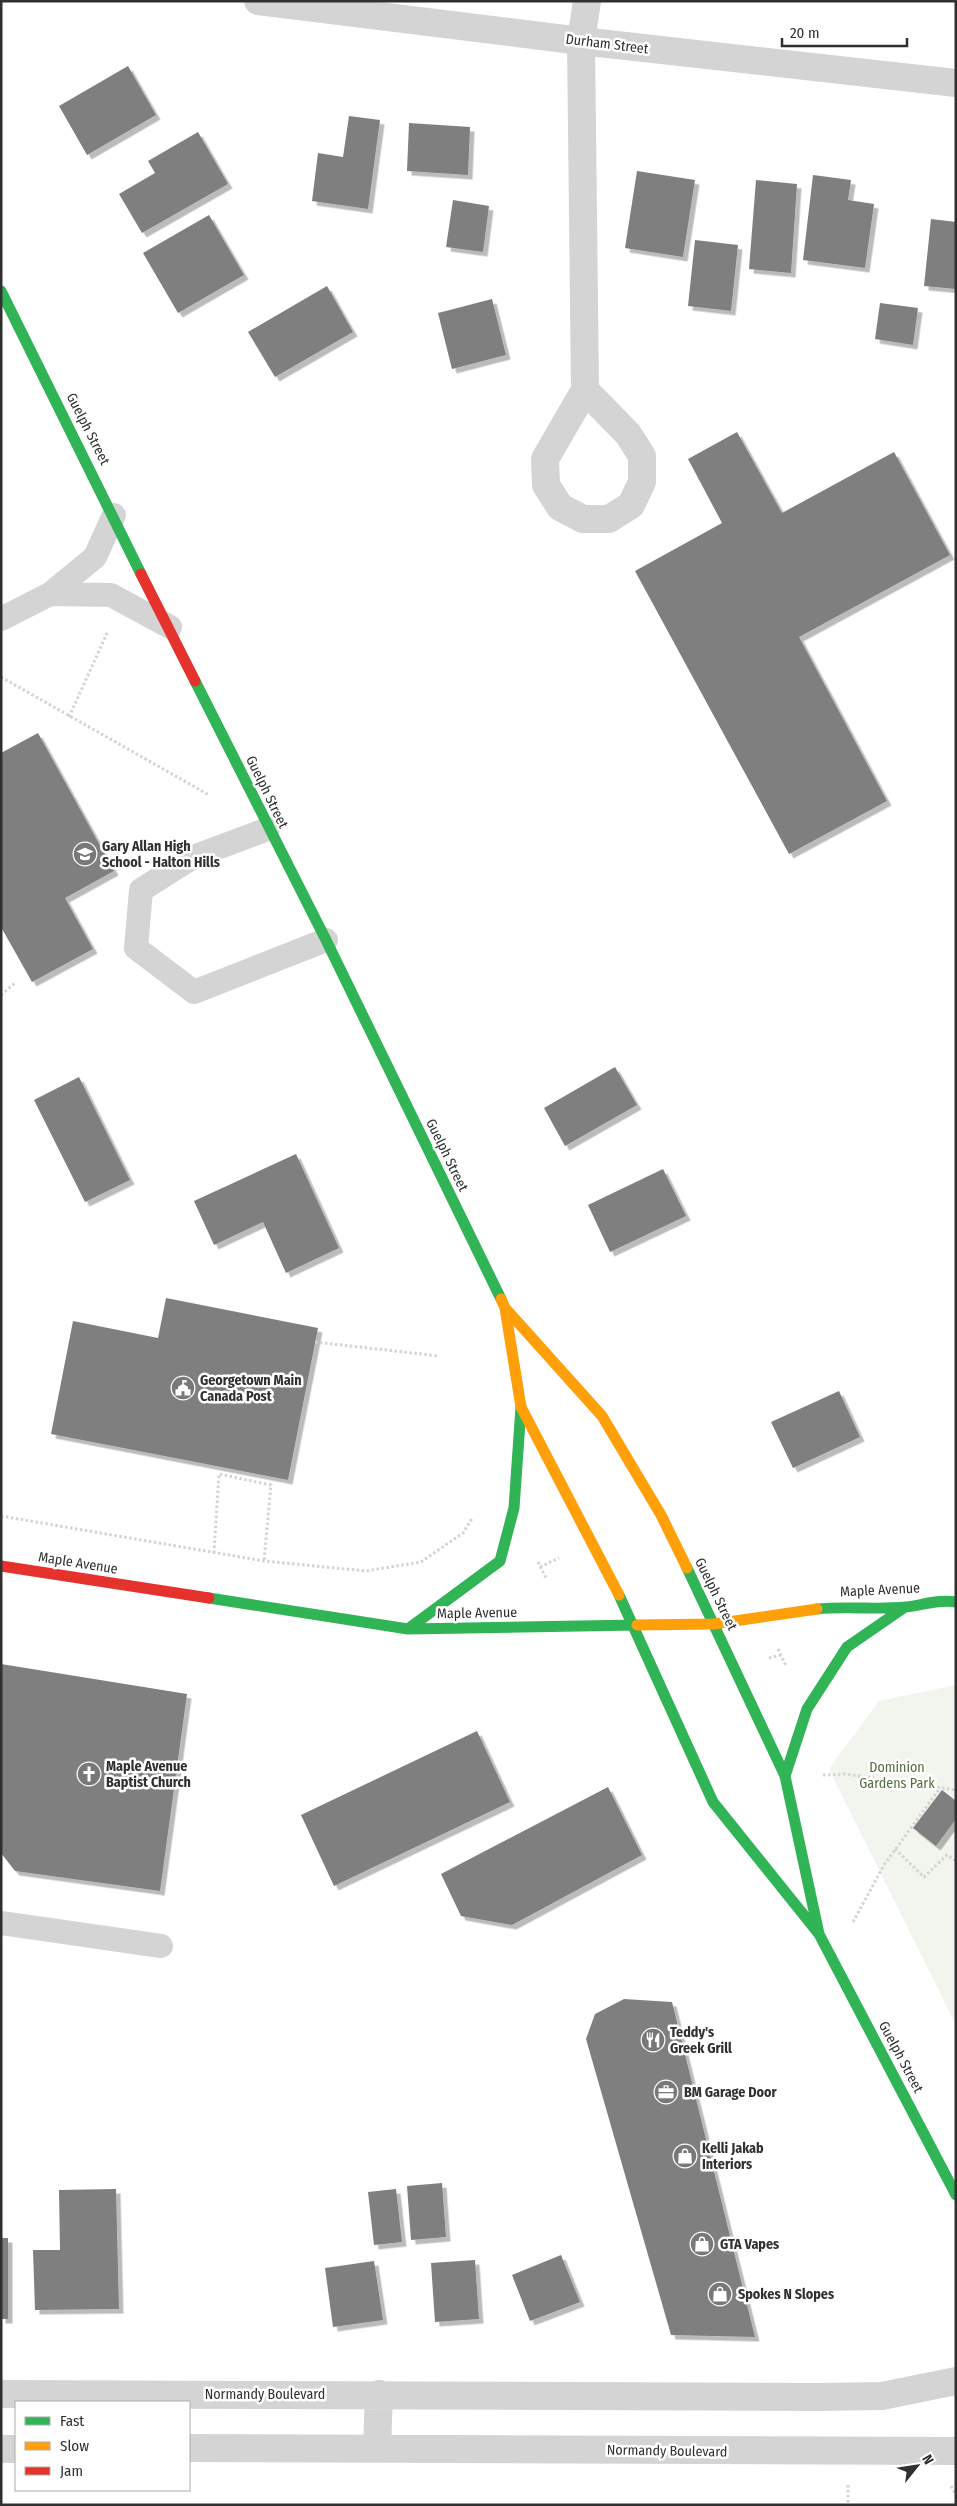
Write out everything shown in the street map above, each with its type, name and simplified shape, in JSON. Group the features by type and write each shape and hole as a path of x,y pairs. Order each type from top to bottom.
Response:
{"main road":[{"name":"Guelph Street","path":"1,291 170,628 268,829 326,940 505,1308 602,1416 661,1515 785,1776 819,1934"},
{"name":"Guelph Street","path":"505,1308 521,1407 634,1625 713,1802 819,1934 956,2195"},
{"path":"408,1629 500,1561 514,1508 521,1407"},
{"name":"Maple Avenue","path":"1,1566 408,1629 714,1624 811,1609 847,1606 905,1607 944,1600 956,1602"},
{"path":"785,1776 807,1709 847,1647 905,1607"}],"street":[{"name":"Durham Street","path":"258,1 582,41 956,83"},
{"path":"585,390 628,434 642,456 642,482 631,505 609,519 582,519 560,507 546,485 545,459 585,390 582,41 587,1"},
{"name":"Normandy Boulevard","path":"1,2394 882,2396 956,2381"},
{"path":"377,2448 380,2394"},
{"name":"Normandy Boulevard","path":"190,2448 818,2452 956,2451"},
{"path":"1,2449 15,2449"}],"lane":[{"path":"1,619 50,594 95,557 114,516"},
{"path":"50,594 110,594 170,628"},
{"path":"268,829 193,857 140,890 136,948 194,992 326,940"},
{"path":"1,1924 162,1946"}],"path":[{"path":"70,717 122,601"},
{"path":"1,677 217,800"},
{"path":"1,995 16,982"},
{"path":"315,1342 439,1356"},
{"path":"214,1553 219,1474 271,1485 264,1561"},
{"path":"1,1516 264,1561 366,1571 421,1562 463,1533 477,1510"},
{"path":"547,1580 540,1567 560,1558"},
{"path":"781,1655 786,1666"},
{"path":"785,1776 845,1774 956,1790"},
{"path":"832,1960 884,1865 940,1788"},
{"path":"895,1849 924,1877 947,1855 956,1861"}],"green space":[{"name":"Dominion Gardens Park","path":"956,1685 956,2025 829,1769 879,1701"}],"building":[{"path":"128,66 156,115 87,155 59,106"},
{"path":"349,116 380,120 368,209 312,201 318,153 343,157"},
{"path":"409,123 470,127 468,175 407,171"},
{"path":"198,132 228,184 142,233 119,194 155,173 148,161"},
{"path":"637,171 695,180 683,257 625,248"},
{"path":"813,175 851,180 848,200 874,204 865,268 803,260"},
{"path":"756,180 797,184 791,273 749,269"},
{"path":"453,200 489,206 483,252 446,247"},
{"path":"209,215 244,275 178,313 143,253"},
{"path":"931,219 956,222 956,289 924,286"},
{"path":"695,240 738,245 731,311 688,306"},
{"path":"327,286 353,332 275,377 248,332"},
{"path":"492,299 506,355 452,369 438,313"},
{"path":"880,303 918,308 913,345 875,339"},
{"path":"737,432 782,513 894,452 950,555 799,637 887,801 789,854 635,571 722,523 688,459"},
{"path":"38,733 114,871 65,898 93,949 32,982 1,927 1,753"},
{"path":"615,1067 637,1105 565,1146 544,1108"},
{"path":"79,1077 130,1180 85,1202 34,1100"},
{"path":"296,1154 339,1248 286,1273 263,1222 214,1245 194,1201"},
{"path":"663,1169 686,1216 610,1252 588,1205"},
{"name":"Georgetown Main Canada Post","path":"166,1298 318,1328 288,1480 51,1434 73,1321 158,1338"},
{"path":"839,1391 860,1437 793,1468 771,1422"},
{"name":"Maple Avenue Baptist Church","path":"1,1664 187,1694 160,1891 15,1871 1,1853"},
{"path":"477,1731 510,1802 334,1886 301,1815"},
{"path":"608,1787 642,1855 512,1925 461,1916 441,1874"},
{"path":"942,1790 956,1801 956,1819 936,1846 913,1828"},
{"path":"624,1999 672,2002 755,2337 671,2335 586,2039 595,2014"},
{"path":"442,2183 446,2237 411,2240 407,2186"},
{"path":"116,2189 119,2309 35,2310 33,2250 60,2250 59,2190"},
{"path":"396,2189 402,2242 374,2245 368,2192"},
{"path":"1,2238 8,2238 8,2319 1,2319"},
{"path":"561,2255 580,2302 530,2321 512,2275"},
{"path":"475,2260 479,2319 435,2322 431,2263"},
{"path":"374,2261 383,2320 333,2327 325,2268"}],"traffic: fast":[{"path":"1,291 141,574"},
{"path":"195,681 326,940 501,1299"},
{"path":"408,1629 500,1561 514,1508 521,1407"},
{"path":"687,1568 785,1776 819,1934"},
{"path":"619,1595 713,1802 819,1934 956,2195"},
{"path":"209,1598 408,1629 637,1625"},
{"path":"817,1609 895,1608 937,1602 956,1602"},
{"path":"785,1776 807,1709 847,1647 905,1607"}],"traffic: slow":[{"path":"501,1299 505,1308 602,1416 661,1515 687,1568"},
{"path":"505,1308 521,1407 619,1595"},
{"path":"637,1625 714,1624 817,1609"}],"traffic: jam":[{"path":"141,574 195,681"},
{"path":"1,1566 209,1598"}],"place":[{"name":"Gary Allan High School - Halton Hills","path":"85,854"},
{"name":"Georgetown Main Canada Post","path":"183,1388"},
{"name":"Maple Avenue Baptist Church","path":"89,1774"},
{"name":"Teddy's Greek Grill","path":"653,2040"},
{"name":"BM Garage Door","path":"666,2092"},
{"name":"Kelli Jakab Interiors","path":"685,2156"},
{"name":"GTA Vapes","path":"702,2244"},
{"name":"Spokes N Slopes","path":"720,2294"}]}
